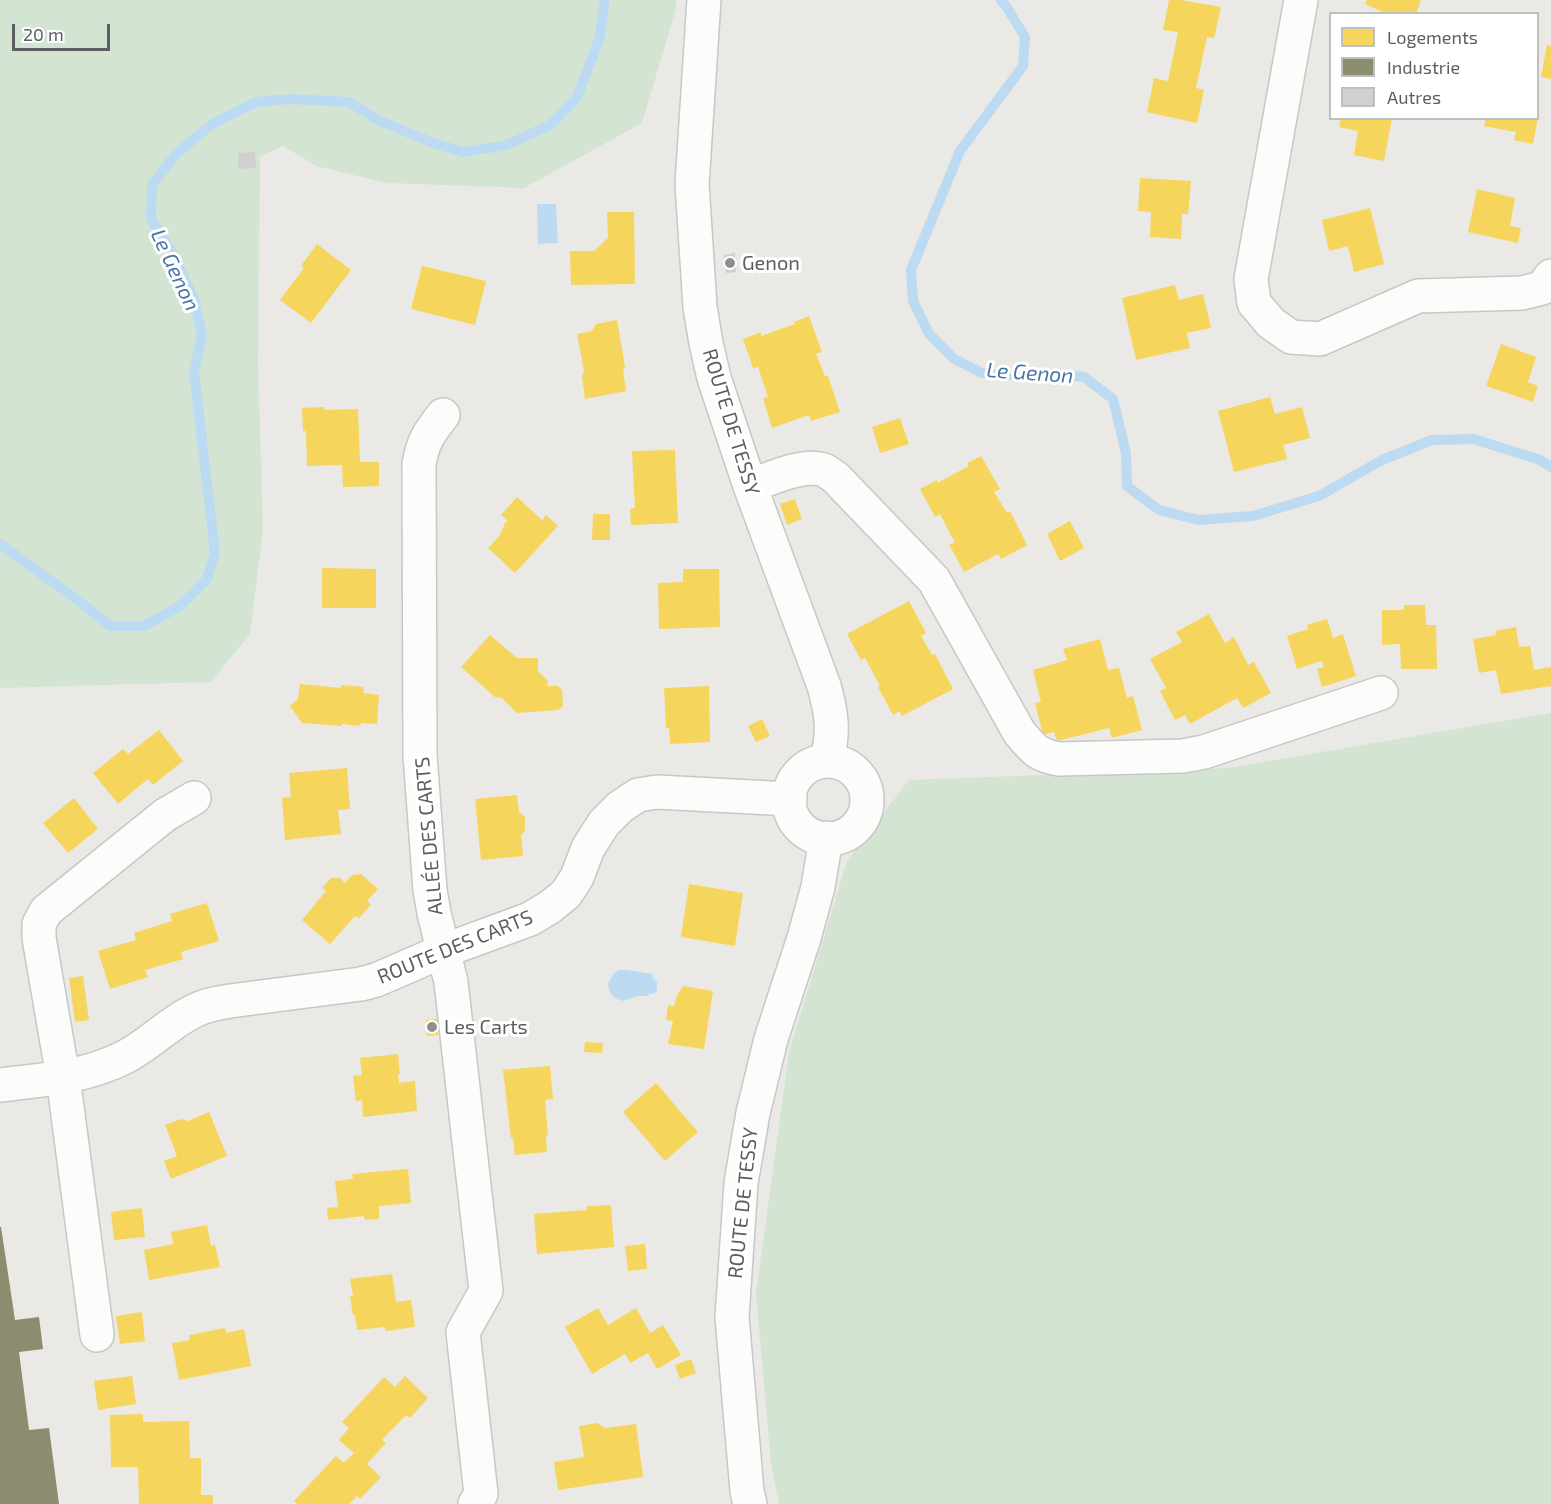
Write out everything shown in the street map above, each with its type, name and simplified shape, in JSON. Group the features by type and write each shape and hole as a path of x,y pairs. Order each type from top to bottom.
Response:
{"street":[{"name":"ROUTE DE TESSY","path":"704,0 692,184 700,307 714,378 750,486 831,711 831,741 827,760"},
{"path":"1301,0 1251,279 1254,303 1271,323 1291,337 1320,339 1418,296 1522,293 1542,288 1551,276"},
{"name":"ALLÉE DES CARTS","path":"443,415 428,434 418,464 420,755 430,890 451,982 486,1291 463,1332 481,1494 475,1504"},
{"path":"750,486 793,471 808,469 824,470 836,478 934,579 1019,732 1032,748 1045,756 1059,759 1184,756 1204,752 1381,693"},
{"path":"827,760 839,762 852,769 861,780 866,793 866,807 861,820 852,830 840,837 812,836 793,818 789,805 794,780 802,770 827,760"},
{"name":"ROUTE DES CARTS","path":"0,1085 89,1072 115,1062 195,1010 210,1004 361,984 530,919 566,894 577,877 588,848 604,823 620,807 638,795 657,792 790,799"},
{"path":"97,1335 63,1077 39,938 39,924 46,910 165,815 194,798"},
{"name":"ROUTE DE TESSY","path":"750,1504 732,1317 741,1183 753,1113 771,1038 804,938 818,887 826,838"}],"green space":[{"path":"0,0 677,0 642,123 524,188 387,183 316,166 283,146 260,157 258,364 263,530 250,634 211,682 0,688"},
{"path":"1551,713 1551,1504 779,1504 771,1463 756,1294 789,1052 847,861 909,780 1227,768"}],"water":[{"path":"537,204 556,204 558,243 538,244"},
{"path":"619,970 653,974 652,977 657,982 657,990 649,996 637,996 624,1001 617,999 609,990 608,983 614,973"}],"building: Logements":[{"path":"1169,0 1221,7 1214,38 1207,37 1196,88 1204,90 1197,123 1147,112 1154,78 1168,81 1178,32 1163,30"},
{"path":"1367,0 1421,0 1417,12 1383,12 1365,4"},
{"path":"1547,45 1551,46 1551,79 1541,77"},
{"path":"1341,120 1392,120 1384,161 1354,155 1358,131 1339,127"},
{"path":"1486,120 1538,120 1533,144 1514,140 1516,132 1484,126"},
{"path":"1140,178 1191,181 1188,214 1182,214 1181,239 1150,237 1151,212 1138,211"},
{"path":"1477,189 1515,198 1510,226 1521,228 1518,243 1468,232"},
{"path":"1370,208 1384,264 1354,272 1348,246 1329,251 1322,220"},
{"path":"607,212 634,212 635,284 571,285 570,251 594,251 608,238"},
{"path":"317,244 351,270 311,323 280,300 304,268 301,266"},
{"path":"422,266 486,281 475,325 411,309"},
{"path":"1175,285 1179,300 1203,294 1211,328 1187,333 1190,348 1136,360 1122,298"},
{"path":"809,316 822,352 816,354 825,376 828,376 840,412 811,421 809,415 772,428 763,398 768,397 758,367 753,368 743,339 761,332 761,336 795,324 794,322"},
{"path":"617,320 625,367 623,370 626,391 585,399 582,377 584,371 577,334 592,331 596,324"},
{"path":"1501,344 1536,357 1528,382 1538,386 1533,402 1486,386"},
{"path":"1270,397 1275,414 1302,407 1310,438 1283,445 1287,459 1234,472 1218,411"},
{"path":"324,407 324,410 358,409 360,462 379,462 379,486 343,487 342,465 307,466 306,431 303,431 302,408"},
{"path":"900,418 909,444 880,453 872,427"},
{"path":"675,450 678,523 631,525 630,509 635,508 632,451"},
{"path":"981,456 1000,489 994,492 1007,513 1010,511 1027,545 1001,559 998,554 964,572 949,544 955,543 940,514 935,517 920,489 969,466 967,463"},
{"path":"517,497 542,520 546,515 558,526 515,573 488,548 500,535 508,521 501,515"},
{"path":"795,499 802,519 787,525 780,504"},
{"path":"593,514 610,514 610,540 592,540"},
{"path":"1070,521 1084,548 1060,561 1047,534"},
{"path":"322,568 376,569 376,608 322,608"},
{"path":"683,569 719,569 720,627 659,629 658,583 683,582"},
{"path":"909,601 926,633 921,636 932,655 935,654 953,689 902,716 899,711 893,715 865,658 861,660 847,634"},
{"path":"1404,605 1425,605 1426,625 1436,625 1437,669 1401,669 1400,644 1382,645 1382,610 1404,610"},
{"path":"1209,614 1225,643 1234,637 1248,665 1254,662 1271,693 1243,708 1237,698 1190,724 1185,715 1175,720 1160,691 1166,688 1150,659 1182,642 1176,632"},
{"path":"1327,619 1333,638 1343,634 1356,676 1322,687 1317,669 1324,667 1322,661 1297,669 1287,636 1308,629 1307,625"},
{"path":"1516,627 1519,647 1530,646 1534,670 1551,667 1551,686 1501,694 1496,670 1479,673 1473,639 1496,635 1495,631"},
{"path":"490,635 517,658 538,658 538,671 548,681 547,686 558,686 562,690 563,706 558,710 517,713 502,698 495,697 461,667"},
{"path":"1100,639 1108,670 1119,668 1127,698 1133,696 1142,730 1112,738 1109,728 1057,741 1054,732 1043,735 1035,703 1041,702 1033,670 1067,660 1063,649"},
{"path":"300,684 341,688 341,685 364,687 363,693 379,695 377,724 361,723 360,726 342,724 342,726 302,723 290,706 298,699"},
{"path":"709,686 710,742 670,744 669,728 666,728 664,688"},
{"path":"762,719 770,736 756,742 748,726"},
{"path":"159,730 183,761 153,785 148,779 118,804 93,773 123,749 128,754"},
{"path":"347,768 350,809 338,810 341,834 285,840 282,798 291,797 289,773"},
{"path":"517,795 519,812 525,817 525,830 521,836 523,856 481,860 475,799"},
{"path":"74,798 98,829 68,853 43,823"},
{"path":"361,874 378,889 367,901 371,905 359,918 355,916 330,944 302,920 326,891 322,888 331,878 340,878 345,883 352,875"},
{"path":"689,884 743,893 735,946 681,937"},
{"path":"207,903 219,941 181,952 183,959 145,970 148,977 110,989 98,951 136,940 134,933 172,921 170,914"},
{"path":"83,976 89,1020 75,1022 69,978"},
{"path":"683,986 713,991 704,1049 668,1044 673,1021 666,1020 668,1005 674,1006"},
{"name":"Les Carts","path":"437,1019 438,1035 427,1036 426,1020"},
{"path":"585,1042 603,1043 602,1053 584,1052"},
{"path":"398,1054 399,1083 415,1081 417,1111 363,1117 362,1100 356,1101 353,1076 362,1075 360,1058"},
{"path":"550,1066 553,1099 545,1100 547,1152 515,1155 503,1070"},
{"path":"656,1083 698,1132 665,1161 623,1112"},
{"path":"209,1112 227,1156 171,1179 164,1161 177,1156 165,1125 181,1119 188,1121"},
{"path":"408,1169 411,1203 379,1206 379,1219 365,1220 364,1216 328,1220 327,1208 338,1207 335,1181 353,1179 352,1174"},
{"path":"611,1205 614,1247 537,1254 534,1214 587,1210 587,1206"},
{"path":"142,1208 145,1237 114,1240 111,1212"},
{"path":"207,1225 211,1246 215,1245 220,1267 149,1280 144,1250 173,1244 171,1232"},
{"path":"645,1244 647,1269 628,1271 625,1246"},
{"path":"392,1274 396,1302 411,1300 415,1327 386,1331 385,1327 357,1330 350,1296 353,1296 350,1279"},
{"path":"598,1308 608,1325 636,1308 650,1333 663,1325 681,1355 657,1369 648,1353 630,1363 625,1354 592,1374 565,1327"},
{"path":"142,1312 145,1341 120,1344 116,1316"},
{"path":"225,1328 226,1333 244,1329 251,1366 179,1380 172,1343 190,1340 189,1335"},
{"path":"691,1359 696,1373 680,1379 675,1365"},
{"path":"132,1376 136,1404 98,1410 94,1381"},
{"path":"405,1376 428,1398 410,1418 406,1415 382,1440 386,1443 367,1464 381,1477 360,1499 357,1496 349,1504 297,1504 294,1501 336,1456 344,1463 354,1453 339,1440 349,1428 342,1422 384,1377 395,1387"},
{"path":"143,1414 143,1422 189,1421 190,1458 201,1458 201,1495 213,1495 213,1504 139,1504 138,1467 111,1467 110,1415"},
{"path":"597,1423 605,1428 636,1424 643,1477 558,1490 554,1462 584,1457 579,1426"}],"building: Industrie":[{"path":"0,1227 15,1320 39,1317 43,1349 19,1352 29,1430 49,1428 59,1504 0,1504"}],"building: Autres":[{"path":"255,152 256,168 238,169 238,153"},
{"name":"Genon","path":"735,253 736,272 726,273 724,255"}],"waterway":[{"name":"Le Genon","path":"0,544 110,626 144,626 180,606 207,579 215,553 194,371 202,335 194,299 173,254 151,219 152,185 176,154 212,124 256,102 290,99 349,102 380,121 431,142 463,152 507,145 550,125 577,97 599,40 605,0"},
{"name":"Le Genon","path":"1001,0 1025,37 1023,66 960,151 911,270 913,301 929,334 954,359 982,373 1056,374 1084,377 1113,399 1126,453 1127,486 1159,510 1199,520 1253,516 1319,496 1382,460 1432,440 1474,439 1540,460 1551,467"}],"place":[{"name":"Genon","path":"730,263"},
{"name":"Les Carts","path":"432,1027"}]}
